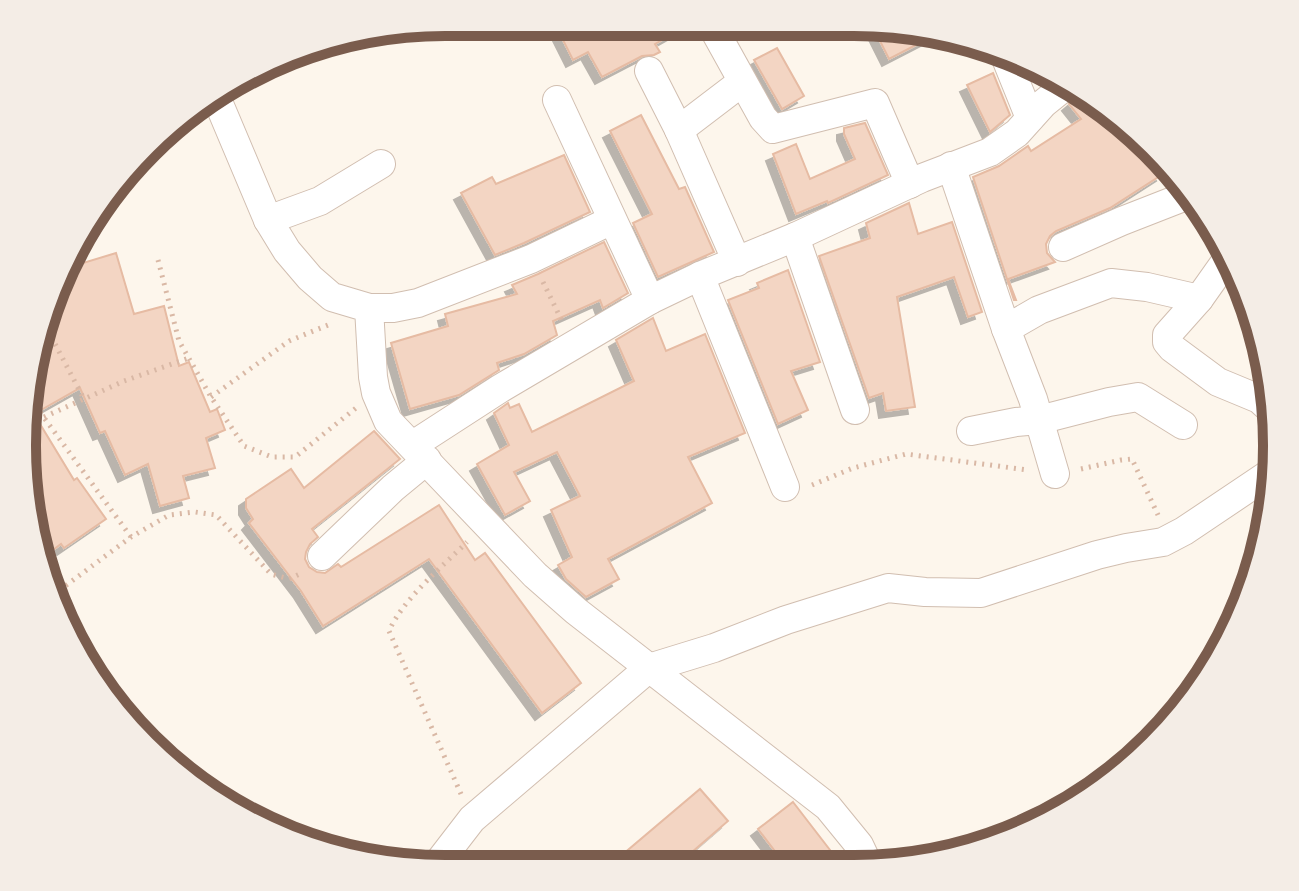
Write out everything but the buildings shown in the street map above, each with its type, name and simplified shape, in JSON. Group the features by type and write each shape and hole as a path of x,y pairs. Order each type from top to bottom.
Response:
{"street":[{"path":"717,36 763,118 773,129 875,103 910,184"},
{"path":"1009,67 1030,118"},
{"path":"649,71 679,130 737,262"},
{"path":"679,130 742,82"},
{"path":"322,556 393,488 420,453 501,388 650,300 951,166 990,152 1017,133 1058,91"},
{"path":"557,100 650,300"},
{"path":"219,104 268,220 287,251 310,278 332,297 381,308 418,303 531,259 612,220"},
{"path":"268,220 320,201 381,164"},
{"path":"951,166 1033,399 1055,474"},
{"path":"1063,247 1180,198"},
{"path":"795,237 855,410"},
{"path":"1222,266 1199,299 1167,335 1167,342 1218,382 1260,400"},
{"path":"700,276 785,487"},
{"path":"1006,329 1039,310 1111,283 1147,287 1199,299"},
{"path":"381,308 373,377 388,421 535,575 828,807 864,855"},
{"path":"971,431 1039,420 1138,397 1183,425"},
{"path":"444,855 472,819 649,668 888,588 981,593 1097,555 1163,542 1261,479"}],"path":[{"path":"531,259 575,345"},
{"path":"158,260 179,341 244,446 272,457 295,457 376,393"},
{"path":"211,397 289,341 329,324"},
{"path":"51,336 84,399"},
{"path":"44,417 124,381 189,358"},
{"path":"38,409 131,537"},
{"path":"785,487 799,491 853,468 906,454 1055,474 1132,459 1157,510 1163,542"},
{"path":"62,588 131,537 169,515 195,512 216,515 271,574 289,579 300,575 322,556"},
{"path":"472,819 389,631 405,605 485,524"}]}
